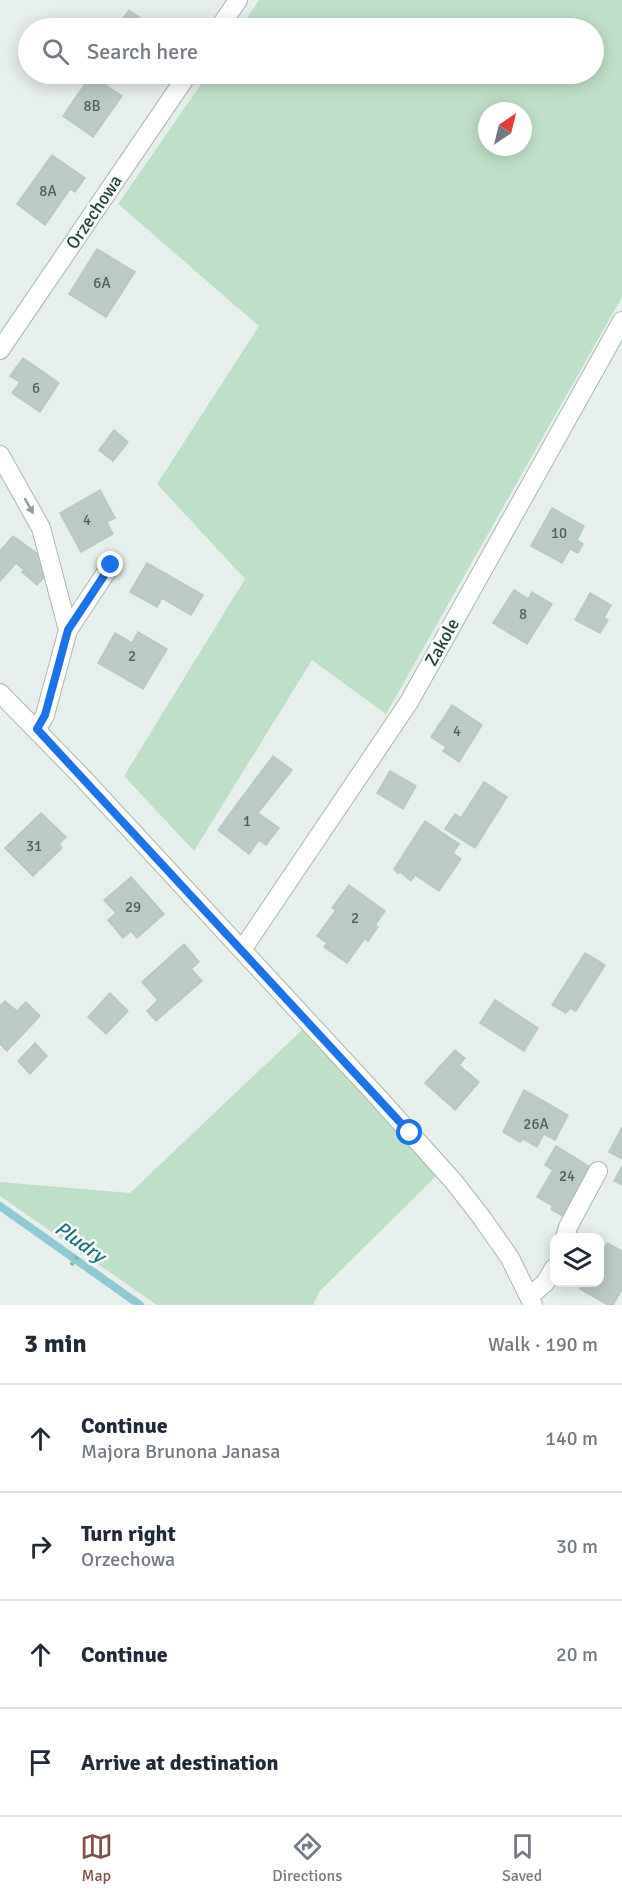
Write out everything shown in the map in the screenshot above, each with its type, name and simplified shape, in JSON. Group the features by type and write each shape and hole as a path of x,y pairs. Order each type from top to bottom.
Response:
{"street":[{"path":"226,18 238,0"},
{"name":"Orzechowa","path":"0,350 181,84"},
{"name":"Zakole","path":"242,950 408,702 622,321"},
{"path":"0,455 41,528 68,630"},
{"path":"37,729 45,715 68,630 111,565"},
{"path":"0,693 37,729 242,950 376,1095 464,1195 510,1258 531,1300 550,1276"},
{"path":"566,1233 598,1171"}],"path":[{"path":"71,1265 82,1251"}],"green space":[{"path":"259,0 622,0 622,297 386,714 312,660 194,851 124,776 245,579 157,484 259,326 118,204 201,84 604,84 604,18 247,18"},
{"path":"304,1028 436,1176 319,1292 313,1305 157,1305 0,1196 0,1182 130,1193"}],"building":[{"path":"129,10 141,18 123,18"},
{"path":"85,84 104,84 122,96 93,137 63,116"},
{"path":"52,155 85,178 75,192 70,189 45,225 17,204"},
{"path":"97,249 135,272 106,317 69,294"},
{"path":"23,358 59,383 40,412 12,393 20,382 10,376"},
{"path":"114,430 128,442 113,461 99,450"},
{"path":"100,490 115,518 107,522 113,534 81,552 60,513"},
{"path":"552,508 584,526 577,540 583,544 578,553 570,549 562,563 531,546"},
{"path":"13,536 38,554 47,574 37,585 22,572 24,570 16,563 0,581 0,551"},
{"path":"147,563 203,595 191,615 162,598 157,607 130,592"},
{"path":"514,590 528,599 532,592 552,604 527,644 493,623"},
{"path":"590,593 611,605 604,618 608,620 600,633 575,620"},
{"path":"138,632 167,649 143,689 98,663 115,633 132,643"},
{"path":"452,705 482,725 459,762 443,751 446,747 431,737"},
{"path":"273,756 292,770 258,813 240,800"},
{"path":"390,771 416,786 403,809 377,793"},
{"path":"484,782 507,797 475,848 445,829 455,814 461,818"},
{"path":"240,800 279,828 266,845 259,840 249,854 218,830"},
{"path":"41,813 66,837 59,844 62,848 33,876 5,848"},
{"path":"425,821 459,844 453,853 461,859 439,891 415,875 411,881 394,869"},
{"path":"131,877 164,914 137,938 131,931 123,938 108,920 116,913 104,900"},
{"path":"349,885 385,911 368,941 365,938 347,963 324,947 327,943 317,936 336,910 332,908"},
{"path":"184,944 199,962 191,969 202,981 156,1021 147,1011 158,1000 142,982"},
{"path":"585,953 605,965 576,1011 570,1008 566,1013 552,1005"},
{"path":"110,993 128,1011 106,1034 88,1017"},
{"path":"495,1000 538,1028 524,1051 480,1023"},
{"path":"5,1001 17,1011 26,1002 40,1016 7,1051 0,1044 0,1006"},
{"path":"35,1043 47,1056 30,1074 18,1061"},
{"path":"455,1050 465,1058 459,1065 479,1082 455,1110 425,1083"},
{"path":"524,1090 568,1115 555,1140 544,1134 537,1147 523,1139 520,1142 503,1132"},
{"path":"622,1127 622,1159 609,1152"},
{"path":"556,1146 590,1167 581,1183 586,1186 567,1219 551,1209 553,1206 537,1197 553,1170 545,1165"},
{"path":"622,1166 622,1185 614,1181"},
{"path":"607,1243 622,1251 622,1289 613,1305 608,1305 580,1289 581,1287 604,1287 604,1249"}],"waterway":[{"name":"Pludry","path":"0,1206 140,1305"}],"route":[{"path":"111,565 68,630 45,715 37,729 410,1133"}]}
